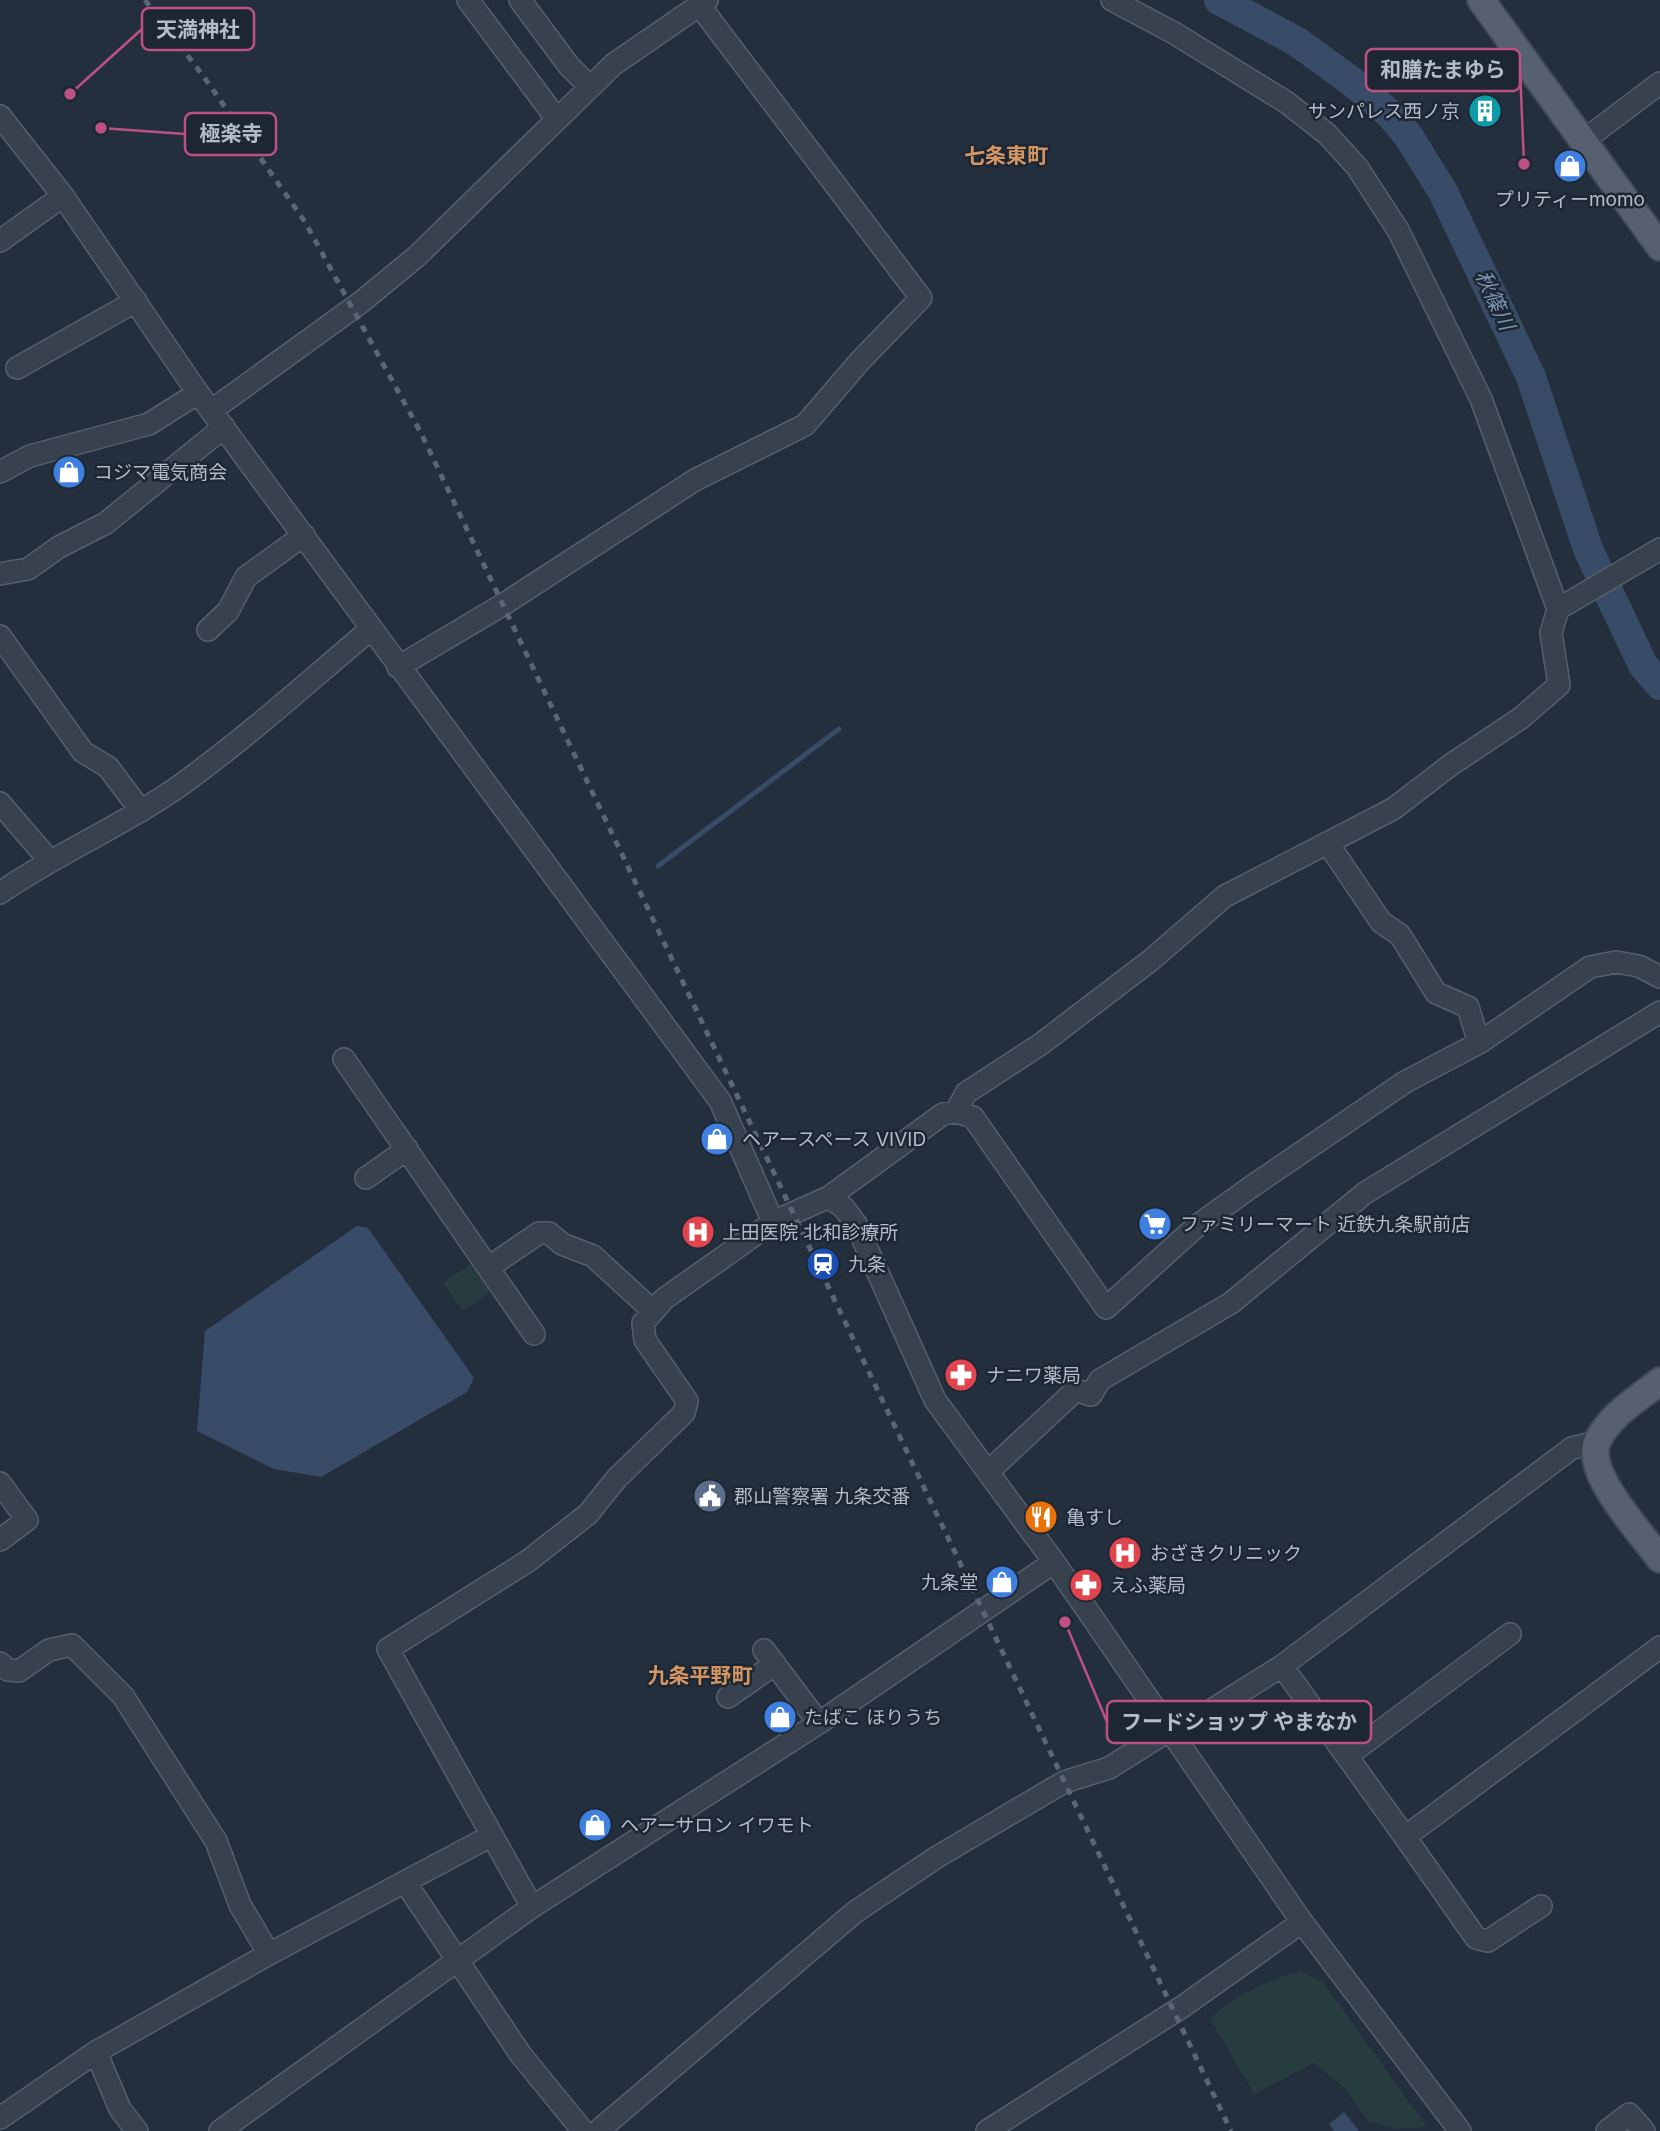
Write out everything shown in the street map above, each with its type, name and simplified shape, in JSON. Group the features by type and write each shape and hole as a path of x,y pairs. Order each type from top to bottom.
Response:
{"main road":[{"path":"1481,0 1660,247"},
{"path":"1660,1381 1621,1412 1596,1442 1595,1465 1606,1486 1660,1559"}],"street":[{"path":"468,0 555,118"},
{"path":"520,0 569,66 589,86"},
{"path":"1112,0 1174,33 1286,102 1327,134 1357,167 1398,230 1481,399 1564,606"},
{"path":"0,573 28,569 59,547 106,523 218,419 416,257 555,118 614,64 703,3 921,299 860,361 805,425 695,480 504,604 398,667"},
{"path":"1583,141 1660,83"},
{"path":"0,116 63,196 198,393 398,667 720,1101 773,1222"},
{"path":"0,241 63,196"},
{"path":"17,368 136,301"},
{"path":"0,472 30,456 149,424 198,393"},
{"path":"208,630 228,611 247,577 304,535"},
{"path":"956,1112 966,1093 1041,1044 1151,960 1225,896 1268,871 1329,845 1393,809 1451,764 1521,718 1559,685 1551,633 1564,606 1659,551"},
{"path":"0,893 49,860 141,811 221,754 371,629"},
{"path":"0,636 83,752 108,767 141,811"},
{"path":"0,803 49,860"},
{"path":"1329,845 1381,922 1400,935 1436,993 1468,1007 1479,1043"},
{"path":"532,1906 388,1649 528,1561 588,1514 617,1478 684,1413 687,1402 645,1340 643,1323 664,1299 773,1222 829,1197 943,1114 956,1112 973,1117 1106,1308 1198,1225 1251,1187 1405,1082 1479,1043 1590,967 1616,962 1639,966 1660,977"},
{"path":"989,1471 1076,1390 1091,1395 1100,1380 1231,1303 1364,1193 1660,1012"},
{"path":"344,1059 534,1334"},
{"path":"366,1178 407,1149"},
{"path":"829,1197 844,1208 856,1224 925,1383 980,1464 989,1471 1173,1731 1302,1922 1460,2131"},
{"path":"489,1267 539,1233 549,1233 562,1244 593,1256 653,1311"},
{"path":"598,2131 855,1912 937,1857 1064,1782 1109,1768 1282,1666 1572,1448 1596,1442"},
{"path":"0,1483 27,1520 0,1540"},
{"path":"220,2131 532,1906 819,1723 1054,1562"},
{"path":"1347,1756 1510,1634"},
{"path":"0,1663 8,1670 19,1671 49,1650 68,1644 106,1676 123,1696 216,1841 240,1905 269,1954"},
{"path":"1405,1837 1660,1647"},
{"path":"727,1697 770,1657 819,1723"},
{"path":"1282,1666 1476,1938 1488,1941 1541,1906"},
{"path":"0,2118 96,2052 269,1954 491,1836"},
{"path":"405,1882 521,2055 583,2131"},
{"path":"987,2131 1182,2007 1302,1922"},
{"path":"96,2052 120,2109 137,2131"},
{"path":"1607,2131 1629,2114 1644,2131"}],"green space":[{"path":"474,1262 493,1290 463,1311 443,1283"},
{"path":"1300,1971 1323,1982 1427,2127 1396,2129 1369,2122 1342,2085 1314,2063 1254,2094 1210,2018 1252,1990"}],"water":[{"path":"357,1226 368,1228 474,1378 467,1392 321,1477 274,1469 197,1431 205,1331"},
{"path":"1344,2112 1359,2131 1334,2131 1329,2124"}],"waterway":[{"name":"秋篠川","path":"1219,0 1296,41 1351,81 1391,115 1409,137 1443,192 1531,377 1588,549 1643,665 1660,685"},
{"path":"658,866 839,729"}],"railway":[{"path":"145,0 204,77 305,222 421,433 1231,2131"}],"place":[{"name":"天満神社","path":"70,94"},
{"name":"サンパレス西ノ京","path":"1485,111"},
{"name":"極楽寺","path":"101,128"},
{"name":"和膳たまゆら","path":"1524,164"},
{"name":"プリティーmomo","path":"1570,166"},
{"name":"コジマ電気商会","path":"69,472"},
{"name":"ヘアースペース VIVID","path":"717,1139"},
{"name":"ファミリーマート 近鉄九条駅前店","path":"1155,1224"},
{"name":"上田医院 北和診療所","path":"698,1232"},
{"name":"九条","path":"823,1264"},
{"name":"ナニワ薬局","path":"961,1375"},
{"name":"郡山警察署 九条交番","path":"710,1496"},
{"name":"亀すし","path":"1041,1517"},
{"name":"おざきクリニック","path":"1125,1553"},
{"name":"九条堂","path":"1002,1582"},
{"name":"えふ薬局","path":"1086,1585"},
{"name":"フードショップ やまなか","path":"1065,1622"},
{"name":"たばこ ほりうち","path":"780,1717"},
{"name":"ヘアーサロン イワモト","path":"595,1825"}],"district":[{"name":"七条東町","path":"1006,155"},
{"name":"九条平野町","path":"700,1675"}]}
